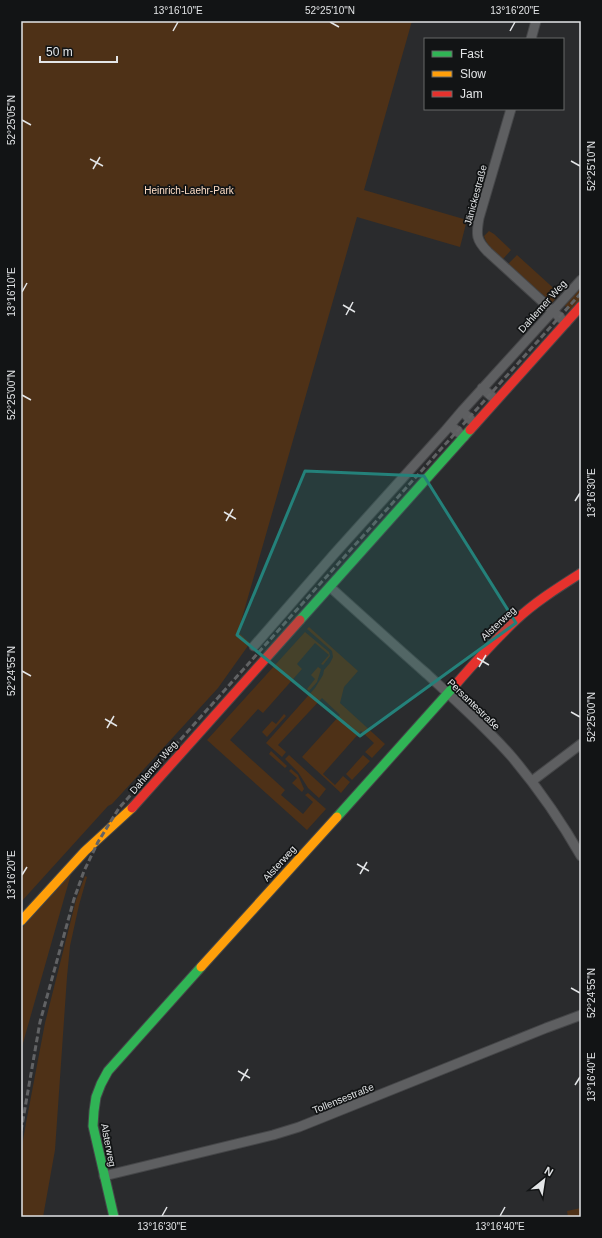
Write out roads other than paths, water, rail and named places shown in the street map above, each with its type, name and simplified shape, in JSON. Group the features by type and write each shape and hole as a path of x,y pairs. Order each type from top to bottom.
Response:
{"main road":[{"name":"Dahlemer Weg","path":"21,921 80,855 122,818 136,803 581,306"},
{"name":"Alsterweg","path":"114,1217 93,1126 93,1111 98,1092 108,1071 488,648 517,619 557,588 581,573"}],"street":[{"path":"531,38 536,21"},
{"name":"Jänickestraße","path":"511,110 479,218 477,234 480,244 566,323"},
{"name":"Dahlemer Weg","path":"254,646 482,388 581,280"},
{"name":"Dahlemer Weg","path":"520,347 534,359"},
{"path":"504,364 518,376"},
{"path":"482,388 496,400"},
{"path":"462,411 476,424"},
{"path":"450,425 464,437"},
{"path":"395,488 408,500"},
{"path":"335,553 349,565"},
{"name":"Persantestraße","path":"330,587 447,692 491,734 532,781 558,818 581,856"},
{"path":"284,612 297,624"},
{"path":"532,781 581,744"},
{"name":"Tollensestraße","path":"104,1176 273,1135 299,1127 335,1114 581,1015"}],"railway":[{"path":"21,1131 40,1022 74,899 84,871 98,842 119,808 581,293"}],"park label":[{"name":"Heinrich-Laehr-Park","path":"189,190"}]}
